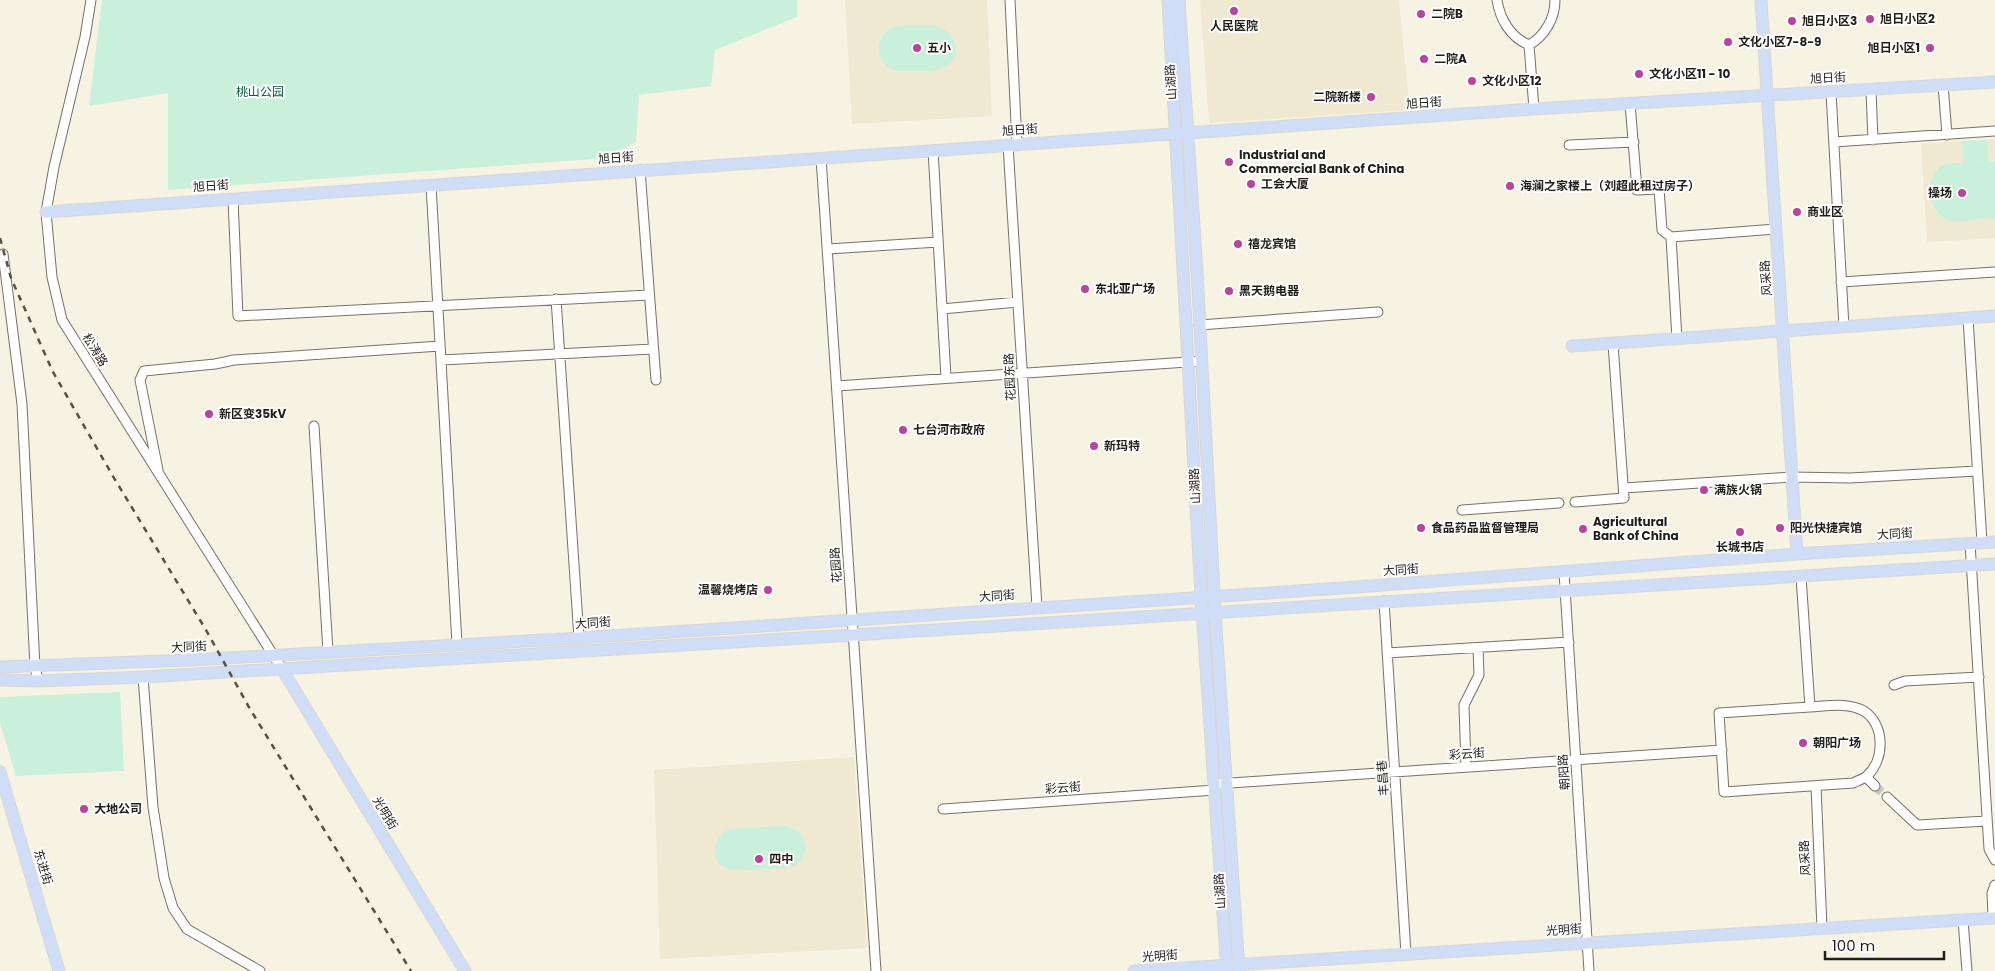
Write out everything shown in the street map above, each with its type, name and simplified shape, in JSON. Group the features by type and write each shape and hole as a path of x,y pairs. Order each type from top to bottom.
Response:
{"main road":[{"name":"山湖路","path":"1168,0 1203,614 1215,787 1233,968"},
{"name":"山湖路","path":"1179,0 1227,783 1233,968"},
{"name":"风采路","path":"1761,0 1797,554"},
{"name":"旭日街","path":"46,212 1188,132 1630,103 1995,82"},
{"path":"1572,346 1995,316"},
{"name":"大同街","path":"0,667 35,667 579,638 1215,595 1352,588 1797,554 1995,542"},
{"path":"0,680 38,681 144,677 282,669 1995,564"},
{"name":"光明街","path":"282,669 465,971"},
{"name":"东进街","path":"0,772 59,971"},
{"name":"光明街","path":"1134,971 1233,968 1406,954 1994,918"}],"street":[{"name":"松涛路","path":"91,0 85,38 54,167 46,212 52,277 62,320 282,669"},
{"name":"花园东路","path":"1010,0 1018,302 1037,608"},
{"path":"1497,0 1499,13 1503,21 1518,39 1529,45"},
{"path":"1529,45 1540,38 1546,29 1555,9 1555,0"},
{"path":"1529,45 1534,109"},
{"path":"1943,86 1946,135"},
{"path":"1870,90 1873,140"},
{"path":"1832,92 1844,327"},
{"path":"1630,103 1637,190 1659,189 1662,230 1671,237 1776,229"},
{"path":"1834,142 1995,131"},
{"path":"1569,145 1634,142"},
{"path":"933,150 946,378"},
{"name":"花园路","path":"821,158 876,971"},
{"path":"640,170 656,380"},
{"path":"431,185 457,644"},
{"path":"233,199 238,316 649,295"},
{"path":"1671,237 1677,339"},
{"path":"828,249 938,242"},
{"path":"3,254 22,404 35,667 38,681"},
{"path":"1841,282 1995,272"},
{"path":"556,299 579,638"},
{"path":"942,309 1018,302"},
{"path":"1199,324 1378,312"},
{"path":"1968,318 1977,471 1976,543 1972,565 1989,848 1995,860"},
{"path":"1575,502 1624,498 1613,344"},
{"path":"160,476 140,380 144,371 215,364 234,360 440,346"},
{"path":"441,360 653,349"},
{"path":"837,386 1202,361"},
{"path":"314,426 328,652"},
{"path":"1624,488 1792,477 1850,478 1977,471"},
{"path":"1462,510 1560,503"},
{"name":"朝阳路","path":"1564,572 1589,971"},
{"path":"1801,577 1810,707"},
{"name":"丰昌巷","path":"1384,601 1406,954"},
{"path":"1388,653 1569,642"},
{"path":"1466,767 1464,705 1479,676 1478,648"},
{"path":"144,677 153,807 164,878 173,908 187,929 260,971"},
{"path":"1894,685 1905,681 1979,677"},
{"path":"1847,705 1864,712 1876,723 1881,740 1879,754 1873,769 1866,777 1853,783 1724,792 1722,750 1719,713 1810,707 1847,705"},
{"name":"彩云街","path":"943,809 1215,787 1227,783 1722,750"},
{"path":"1866,777 1875,786"},
{"name":"风采路","path":"1816,786 1822,928"},
{"path":"1887,798 1917,825 1987,821"},
{"path":"1994,918 1992,893 1995,885"},
{"path":"1963,920 1967,971"}],"shaded area":[{"name":"五小","path":"845,0 987,0 992,116 852,124"},
{"path":"1200,0 1399,0 1410,110 1209,123"},
{"path":"1995,139 1995,238 1927,242 1921,144"},
{"name":"四中","path":"854,757 867,948 660,959 654,770"}],"green space":[{"name":"桃山公园","path":"102,0 797,0 797,17 715,50 711,86 639,95 636,142 607,158 168,190 168,93 89,106"},
{"name":"五小","path":"906,26 936,26 949,34 956,46 954,58 950,64 943,68 922,71 900,71 886,66 882,60 879,47 880,40 890,29"},
{"name":"操场","path":"1987,140 1988,161 1970,162 1995,162 1995,218 1964,221 1948,220 1940,215 1931,200 1931,182 1934,174 1939,168 1947,164 1963,163 1962,141"},
{"path":"120,692 124,771 16,776 0,723 0,697"},
{"path":"787,826 800,832 806,845 803,856 795,865 761,870 739,870 726,868 716,859 715,848 717,842 724,832 730,829"}],"tunnel":[{"path":"1875,786 1887,797"}],"railway":[{"path":"0,238 11,278 53,372 114,478 206,630 250,709 411,971"}],"place":[{"name":"人民医院","path":"1234,11"},
{"name":"二院B","path":"1421,14"},
{"name":"旭日小区2","path":"1870,19"},
{"name":"旭日小区3","path":"1792,21"},
{"name":"文化小区7-8-9","path":"1728,42"},
{"name":"五小","path":"917,48"},
{"name":"旭日小区1","path":"1930,48"},
{"name":"二院A","path":"1424,59"},
{"name":"文化小区11 - 10","path":"1639,74"},
{"name":"文化小区12","path":"1472,81"},
{"name":"二院新楼","path":"1371,97"},
{"name":"Industrial and Commercial Bank of China","path":"1229,162"},
{"name":"工会大厦","path":"1251,184"},
{"name":"海澜之家楼上（刘超此租过房子）","path":"1510,186"},
{"name":"操场","path":"1962,193"},
{"name":"商业区","path":"1797,212"},
{"name":"禧龙宾馆","path":"1238,244"},
{"name":"东北亚广场","path":"1085,289"},
{"name":"黑天鹅电器","path":"1229,291"},
{"name":"新区变35kV","path":"209,414"},
{"name":"七台河市政府","path":"903,430"},
{"name":"新玛特","path":"1094,446"},
{"name":"满族火锅","path":"1704,490"},
{"name":"食品药品监督管理局","path":"1421,528"},
{"name":"阳光快捷宾馆","path":"1780,528"},
{"name":"Agricultural Bank of China","path":"1583,529"},
{"name":"长城书店","path":"1740,532"},
{"name":"温馨烧烤店","path":"768,590"},
{"name":"朝阳广场","path":"1803,743"},
{"name":"大地公司","path":"84,809"},
{"name":"四中","path":"759,859"}]}
